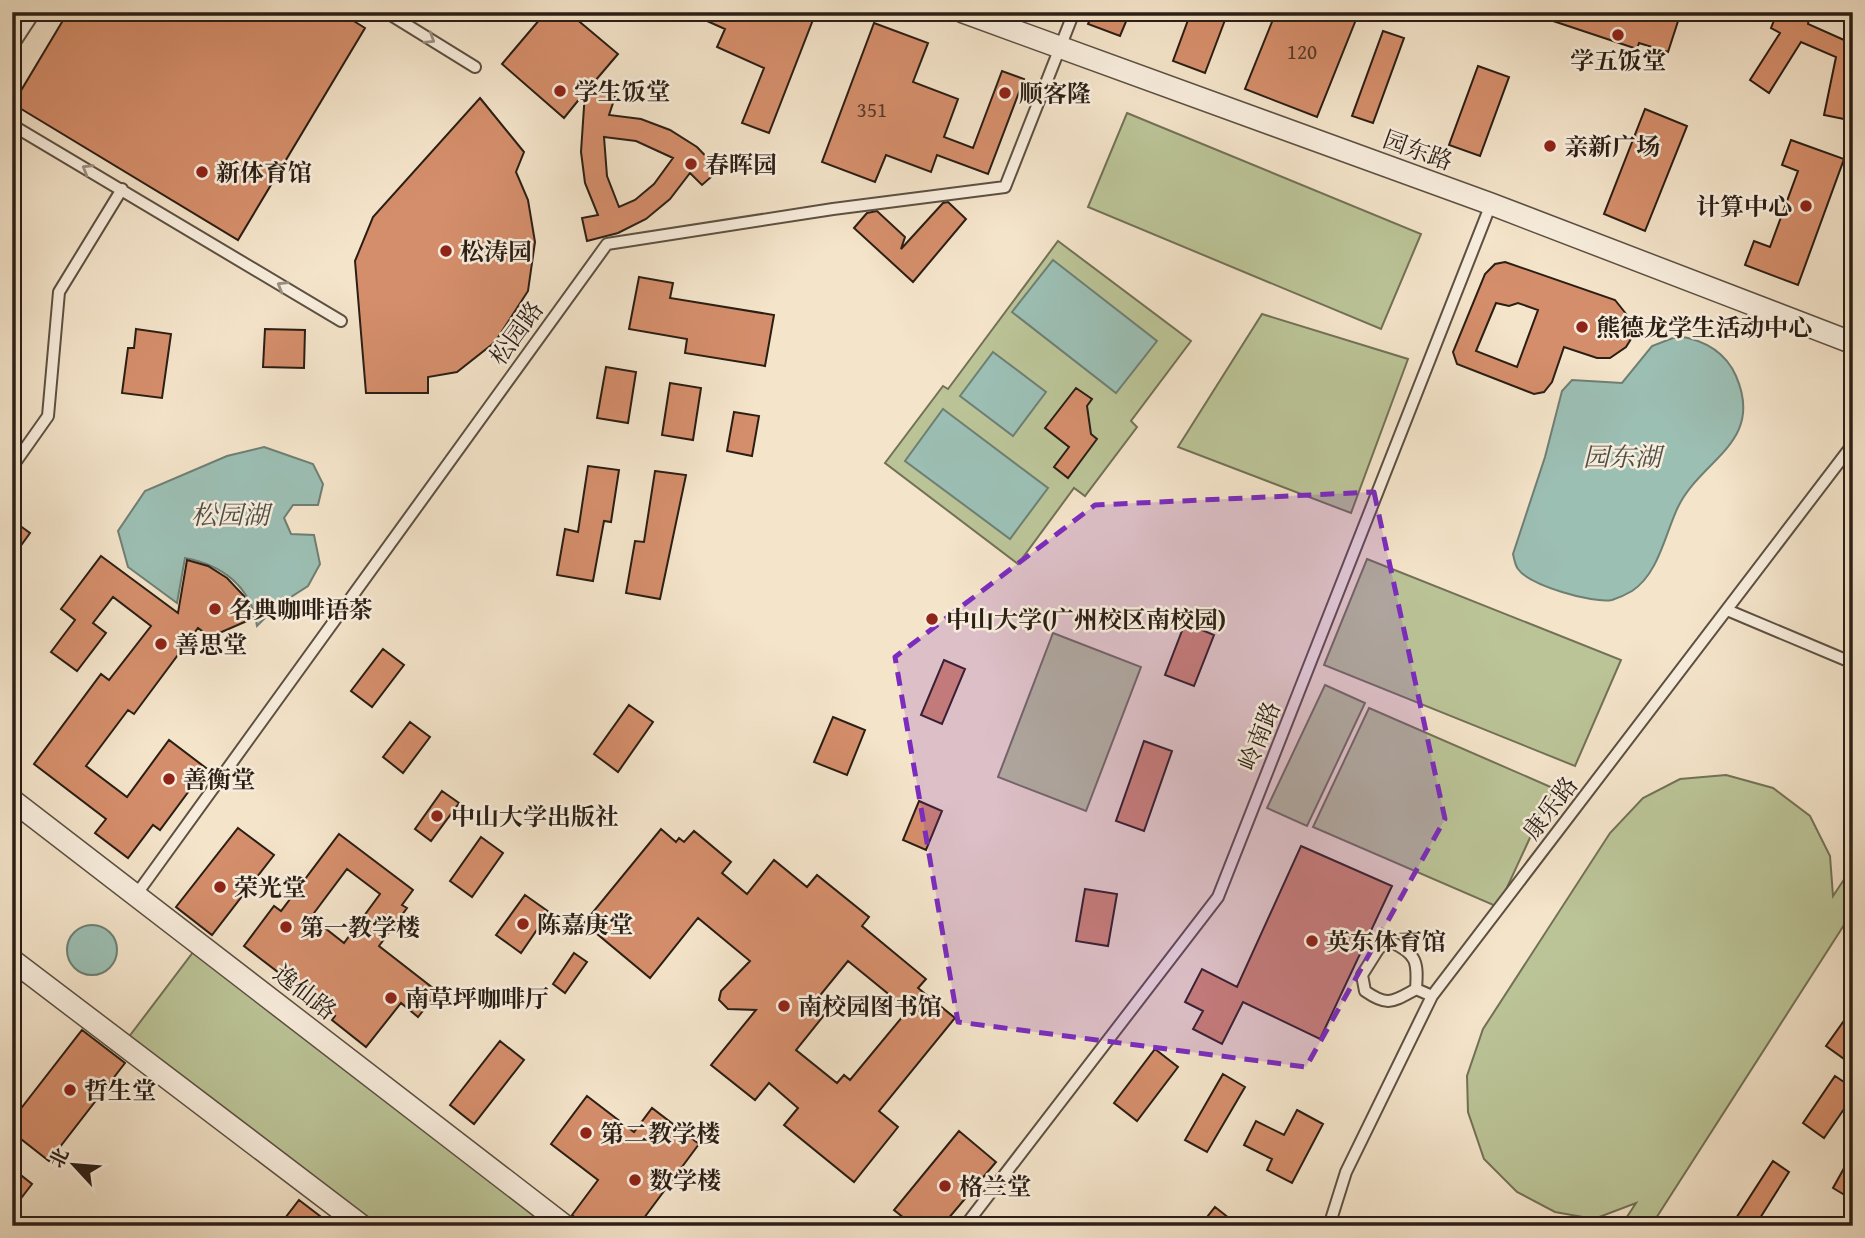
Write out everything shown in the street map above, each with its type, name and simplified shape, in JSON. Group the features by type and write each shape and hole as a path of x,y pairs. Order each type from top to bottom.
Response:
{"street":[{"name":"园东路","path":"962,12 1491,204 1853,343"},
{"name":"逸仙路","path":"12,800 565,1226"},
{"path":"12,960 362,1226"}],"lane":[{"path":"12,47 35,12"},
{"path":"387,12 474,67"},
{"path":"1061,48 1074,12"},
{"name":"松园路","path":"136,895 607,244 833,209 1005,187 1061,48"},
{"path":"12,125 341,321"},
{"path":"12,467 48,416 60,292 122,190"},
{"name":"岭南路","path":"965,1226 1218,897 1491,204"},
{"name":"康乐路","path":"1329,1226 1346,1172 1432,996 1853,444"},
{"path":"1727,610 1853,663"},
{"path":"1391,942 1407,950 1417,964 1416,989 1394,1001 1381,1002 1365,991 1362,975 1378,948 1391,942"},
{"path":"1416,989 1432,996"}],"highlighted area":[{"path":"1374,492 1445,819 1306,1067 958,1022 895,657 1095,505"}],"green space":[{"path":"1127,113 1421,234 1381,329 1088,207"},
{"path":"1058,241 1191,341 1131,421 1137,427 1085,496 1074,488 1018,564 885,463 943,386 948,389"},
{"path":"1262,314 1408,359 1351,513 1178,447"},
{"path":"1367,559 1621,660 1575,766 1324,665"},
{"path":"1053,633 1141,667 1086,811 998,777"},
{"path":"1325,685 1365,703 1307,826 1267,808"},
{"path":"1369,708 1553,788 1498,907 1313,827"},
{"path":"1726,775 1773,788 1810,816 1830,856 1833,896 1853,866 1853,911 1651,1226 1621,1226 1636,1203 1594,1219 1555,1212 1517,1192 1484,1159 1468,1112 1467,1076 1483,1029 1610,833 1643,798 1680,779"},
{"path":"194,951 555,1226 375,1226 128,1038"}],"water":[{"path":"1053,260 1157,341 1116,393 1012,312"},
{"name":"园东湖","path":"1678,336 1713,348 1726,360 1736,376 1743,399 1742,418 1727,449 1688,490 1649,574 1632,591 1612,600 1591,599 1562,592 1524,575 1517,567 1513,554 1545,457 1562,391 1572,380 1622,383 1652,346"},
{"path":"993,352 1046,392 1013,436 960,396"},
{"path":"943,409 1048,488 1010,539 905,461"},
{"name":"松园湖","path":"264,447 313,464 323,484 318,505 293,505 284,518 291,534 314,535 320,564 308,586 277,606 257,626 254,612 241,589 233,580 211,566 185,558 177,603 128,567 118,531 145,491 227,456"},
{"path":"92,925 110,932 117,950 110,968 92,975 74,968 67,950 74,932"}],"building":[{"name":"新体育馆","path":"68,12 339,12 365,28 238,240 13,104"},
{"path":"546,12 568,12 618,54 589,88 615,97 609,115 641,119 670,130 697,147 719,170 702,185 690,173 670,199 646,219 618,233 587,241 582,218 598,215 585,183 581,152 585,92 564,118 502,64","holes":["604,137 636,141 673,158 654,184 635,200 619,207 607,176"]},
{"path":"687,12 767,12 783,18 785,12 816,12 769,133 742,123 764,68 717,47 725,29"},
{"path":"1093,12 1130,12 1120,36 1088,24"},
{"path":"1191,12 1228,12 1205,73 1173,61"},
{"path":"1276,12 1359,12 1317,117 1245,89"},
{"name":"学五饭堂","path":"1535,12 1681,12 1668,52 1639,43 1637,49 1535,15"},
{"path":"1786,12 1810,12 1808,24 1853,44 1853,99 1849,120 1824,115 1836,57 1801,42 1769,93 1750,80 1780,33 1771,28 1775,18 1785,17"},
{"path":"874,23 928,43 913,82 958,99 944,137 973,148 1002,71 1024,79 988,174 937,155 931,172 886,155 875,182 822,162"},
{"path":"1383,31 1404,38 1373,123 1352,116"},
{"path":"1478,66 1509,77 1480,156 1449,145"},
{"name":"松涛园","path":"480,98 524,152 516,172 528,200 535,242 528,291 495,342 457,372 428,377 428,393 366,393 355,261 373,217"},
{"path":"1645,109 1687,126 1645,231 1604,214"},
{"name":"计算中心","path":"1791,140 1844,159 1798,285 1745,265 1754,241 1770,247 1798,171 1782,165"},
{"path":"948,202 966,219 913,282 854,228 867,213 877,211 905,237 901,249 943,203"},
{"name":"熊德龙学生活动中心","path":"1505,262 1615,300 1631,320 1631,339 1626,347 1610,358 1597,358 1564,347 1552,382 1544,392 1534,394 1457,364 1453,352 1485,274 1495,264","holes":["1496,303 1509,306 1518,303 1538,310 1517,367 1476,351"]},
{"path":"639,277 673,283 670,298 774,315 765,366 685,353 687,339 629,329"},
{"path":"136,329 171,334 162,398 122,393 128,348 134,348"},
{"path":"265,329 305,330 304,368 263,367"},
{"path":"606,367 636,372 628,423 597,418"},
{"path":"670,383 701,388 693,440 662,435"},
{"path":"1076,388 1092,399 1087,406 1091,434 1097,439 1068,478 1054,467 1069,447 1045,428"},
{"path":"734,412 759,416 752,456 727,451"},
{"path":"588,466 619,470 611,522 604,521 593,581 557,575 565,529 578,532"},
{"path":"655,471 686,475 660,599 626,593 635,541 644,542"},
{"path":"12,520 30,533 12,558"},
{"path":"101,556 178,613 187,560 208,566 227,578 244,596 254,618 210,637 198,628 134,714 128,710 86,766 127,797 169,740 206,768 160,830 153,825 128,858 95,833 106,819 34,764 101,674 109,680 151,626 113,597 93,623 106,633 77,671 51,652 75,620 61,609"},
{"path":"1185,623 1214,635 1194,686 1165,675"},
{"path":"383,649 404,665 372,707 351,691"},
{"path":"944,660 965,669 942,724 921,715"},
{"path":"629,705 653,722 618,772 594,754"},
{"path":"833,717 865,730 847,775 814,762"},
{"path":"410,722 430,737 403,773 383,757"},
{"path":"1144,741 1172,751 1144,831 1116,821"},
{"name":"中山大学出版社","path":"442,791 459,803 431,841 415,829"},
{"path":"919,801 942,811 926,850 903,840"},
{"name":"荣光堂","path":"238,828 274,855 212,935 176,907"},
{"name":"南校园图书馆","path":"661,829 676,842 679,838 684,842 694,831 731,862 722,873 747,894 774,860 807,887 817,875 869,917 862,926 926,979 918,988 955,1018 879,1111 898,1127 854,1182 784,1125 798,1108 769,1083 755,1100 711,1065 756,1010 728,1009 719,1000 721,991 750,961 698,918 650,978 584,923","holes":["848,961 908,1010 850,1080 844,1075 837,1083 796,1050 829,1009 817,999"]},
{"name":"第一教学楼","path":"339,834 413,890 402,905 407,908 379,946 438,992 418,1017 401,1003 366,1047 332,1020 335,1016 244,946 274,906 281,911","holes":["347,869 380,894 344,943 311,917"]},
{"path":"481,837 503,853 472,897 450,881"},
{"name":"英东体育馆","path":"1301,846 1392,886 1320,1039 1243,1002 1222,1044 1193,1029 1203,1011 1185,1002 1202,969 1237,987"},
{"path":"1085,889 1117,894 1108,946 1076,941"},
{"name":"陈嘉庚堂","path":"525,895 549,912 521,953 496,935"},
{"path":"574,953 587,962 565,993 553,984"},
{"path":"1853,1008 1853,1053 1847,1061 1826,1046"},
{"name":"哲生堂","path":"82,1030 125,1063 49,1161 12,1132 12,1120"},
{"path":"500,1041 524,1060 474,1124 450,1105"},
{"path":"1155,1049 1178,1067 1137,1121 1114,1103"},
{"path":"1223,1074 1245,1087 1207,1152 1185,1140"},
{"path":"1835,1076 1853,1088 1853,1096 1824,1138 1803,1123"},
{"name":"数学楼","path":"587,1096 634,1132 652,1108 699,1144 638,1226 584,1226 572,1215 598,1180 551,1144"},
{"path":"1297,1110 1323,1124 1292,1183 1267,1170 1272,1159 1244,1145 1256,1121 1284,1135"},
{"name":"格兰堂","path":"959,1131 996,1162 942,1226 914,1226 894,1210"},
{"path":"1853,1152 1853,1200 1833,1188"},
{"path":"1773,1161 1789,1172 1755,1226 1731,1226"},
{"path":"12,1168 32,1184 12,1210"},
{"path":"299,1200 333,1226 279,1226"},
{"path":"1215,1207 1239,1226 1200,1226"}],"place":[{"name":"学五饭堂","path":"1618,35"},
{"name":"学生饭堂","path":"560,91"},
{"name":"顺客隆","path":"1005,93"},
{"name":"亲新广场","path":"1550,146"},
{"name":"春晖园","path":"691,164"},
{"name":"新体育馆","path":"202,172"},
{"name":"计算中心","path":"1806,206"},
{"name":"松涛园","path":"446,251"},
{"name":"熊德龙学生活动中心","path":"1582,327"},
{"name":"名典咖啡语茶","path":"215,609"},
{"name":"中山大学(广州校区南校园)","path":"932,619"},
{"name":"善思堂","path":"161,644"},
{"name":"善衡堂","path":"169,779"},
{"name":"中山大学出版社","path":"437,816"},
{"name":"荣光堂","path":"220,887"},
{"name":"陈嘉庚堂","path":"523,924"},
{"name":"第一教学楼","path":"286,927"},
{"name":"英东体育馆","path":"1312,941"},
{"name":"南草坪咖啡厅","path":"391,998"},
{"name":"南校园图书馆","path":"784,1006"},
{"name":"哲生堂","path":"70,1090"},
{"name":"第二教学楼","path":"586,1133"},
{"name":"数学楼","path":"635,1180"},
{"name":"格兰堂","path":"945,1186"}]}
